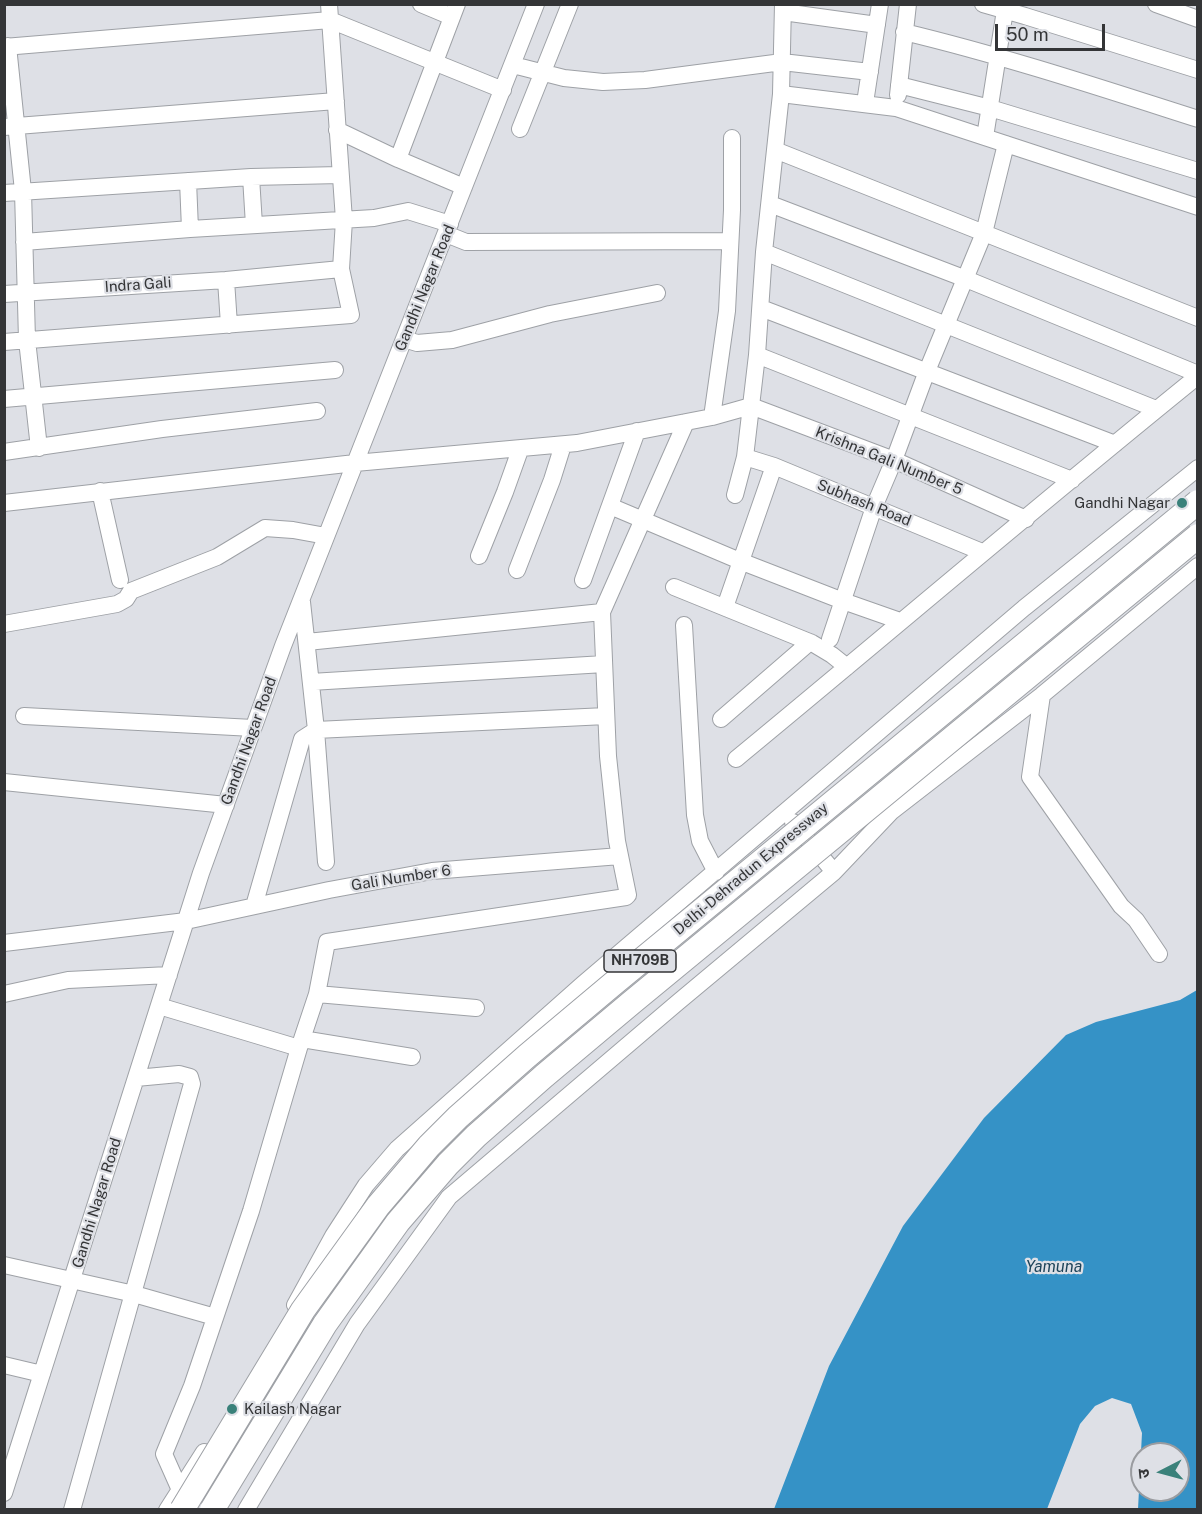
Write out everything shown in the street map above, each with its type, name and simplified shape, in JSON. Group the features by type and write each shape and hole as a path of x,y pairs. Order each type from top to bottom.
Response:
{"highway":[{"name":"Delhi-Dehradun Expressway","path":"181,1499 303,1310 378,1206 429,1146 526,1056 1197,502"},
{"name":"Delhi-Dehradun Expressway","path":"212,1509 325,1324 398,1222 448,1164 476,1136 639,996 1197,536"}],"street":[{"path":"398,159 454,11 421,4"},
{"name":"Gandhi Nagar Road","path":"4,1493 186,921 253,728 326,536 536,4"},
{"path":"520,129 570,4"},
{"path":"865,103 880,4"},
{"path":"896,108 908,4"},
{"path":"983,4 1006,7 1197,70"},
{"path":"1156,4 1197,19"},
{"path":"985,137 1006,7"},
{"path":"735,495 745,457 757,355 764,252 781,94 783,8 877,25"},
{"path":"4,342 351,315 341,269 344,220 329,12"},
{"path":"39,448 27,340 22,191 11,126 6,47 329,12 435,63 502,90"},
{"path":"904,32 999,58 1197,119"},
{"path":"513,65 584,81 624,82 782,62 870,72"},
{"path":"899,86 990,108 1197,171"},
{"path":"781,94 896,108 1197,207"},
{"path":"11,126 336,101"},
{"path":"337,130 464,187"},
{"path":"712,417 728,311 732,138"},
{"path":"830,639 874,507 984,232 1006,144"},
{"path":"775,150 1197,318"},
{"path":"4,193 251,177 340,175"},
{"path":"251,177 254,225"},
{"path":"188,181 190,229"},
{"path":"736,759 1197,375 966,279 770,204"},
{"path":"24,242 374,218 408,211 448,229 466,242 730,241"},
{"path":"764,252 1156,409"},
{"name":"Indra Gali","path":"4,294 226,280 341,269"},
{"path":"226,280 229,325"},
{"path":"404,339 417,343 452,340 550,314 657,293"},
{"path":"761,308 1115,444"},
{"path":"757,355 1072,480"},
{"path":"4,399 335,370"},
{"path":"4,503 355,463 563,445 712,417 751,406"},
{"name":"Krishna Gali Number 5","path":"751,406 894,460 1026,519"},
{"path":"4,453 162,429 317,411"},
{"path":"181,1499 164,1454 192,1386 251,1211 317,994 327,942 626,897 628,891 620,856 609,756 602,612 686,422"},
{"path":"583,580 637,432"},
{"path":"517,570 563,445"},
{"path":"479,556 520,450"},
{"name":"Subhash Road","path":"745,457 774,466 982,552"},
{"path":"725,607 774,466"},
{"path":"167,1509 181,1499 290,1315 333,1236 366,1185 397,1149 583,984 1024,608 1197,468"},
{"path":"99,491 120,580"},
{"path":"610,506 740,561 900,621"},
{"path":"4,624 117,604 131,591 217,557 265,528 326,536"},
{"path":"246,1509 357,1324 449,1197 834,872 891,812 1042,695 1197,566"},
{"path":"674,587 810,642 847,667"},
{"path":"302,598 316,729 326,862"},
{"path":"307,642 602,612"},
{"path":"684,625 695,815 700,841 716,872"},
{"path":"721,719 810,642"},
{"path":"311,682 604,664"},
{"path":"1042,695 1030,777 1121,906 1136,920 1159,954"},
{"path":"24,716 253,728"},
{"path":"254,906 302,739 316,729 606,716"},
{"path":"4,782 226,805"},
{"path":"785,812 834,872"},
{"name":"Gali Number 6","path":"4,943 186,921 329,890 432,871 620,856"},
{"path":"4,994 68,980 169,975"},
{"path":"317,994 477,1008"},
{"path":"159,1006 301,1043 412,1057"},
{"path":"72,1509 192,1080 187,1075 180,1074 136,1078"},
{"path":"4,1265 134,1294 215,1317"},
{"path":"4,1365 42,1374"}],"water":[{"name":"Yamuna","path":"1197,990 1197,1509 1138,1509 1138,1502 1190,1502 1190,1442 1142,1442 1142,1433 1131,1404 1112,1398 1095,1406 1080,1424 1047,1509 774,1509 829,1366 903,1226 984,1118 1066,1035 1096,1022 1180,1000"}],"place":[{"name":"Gandhi Nagar","path":"1182,503"},
{"name":"Kailash Nagar","path":"232,1409"}]}
